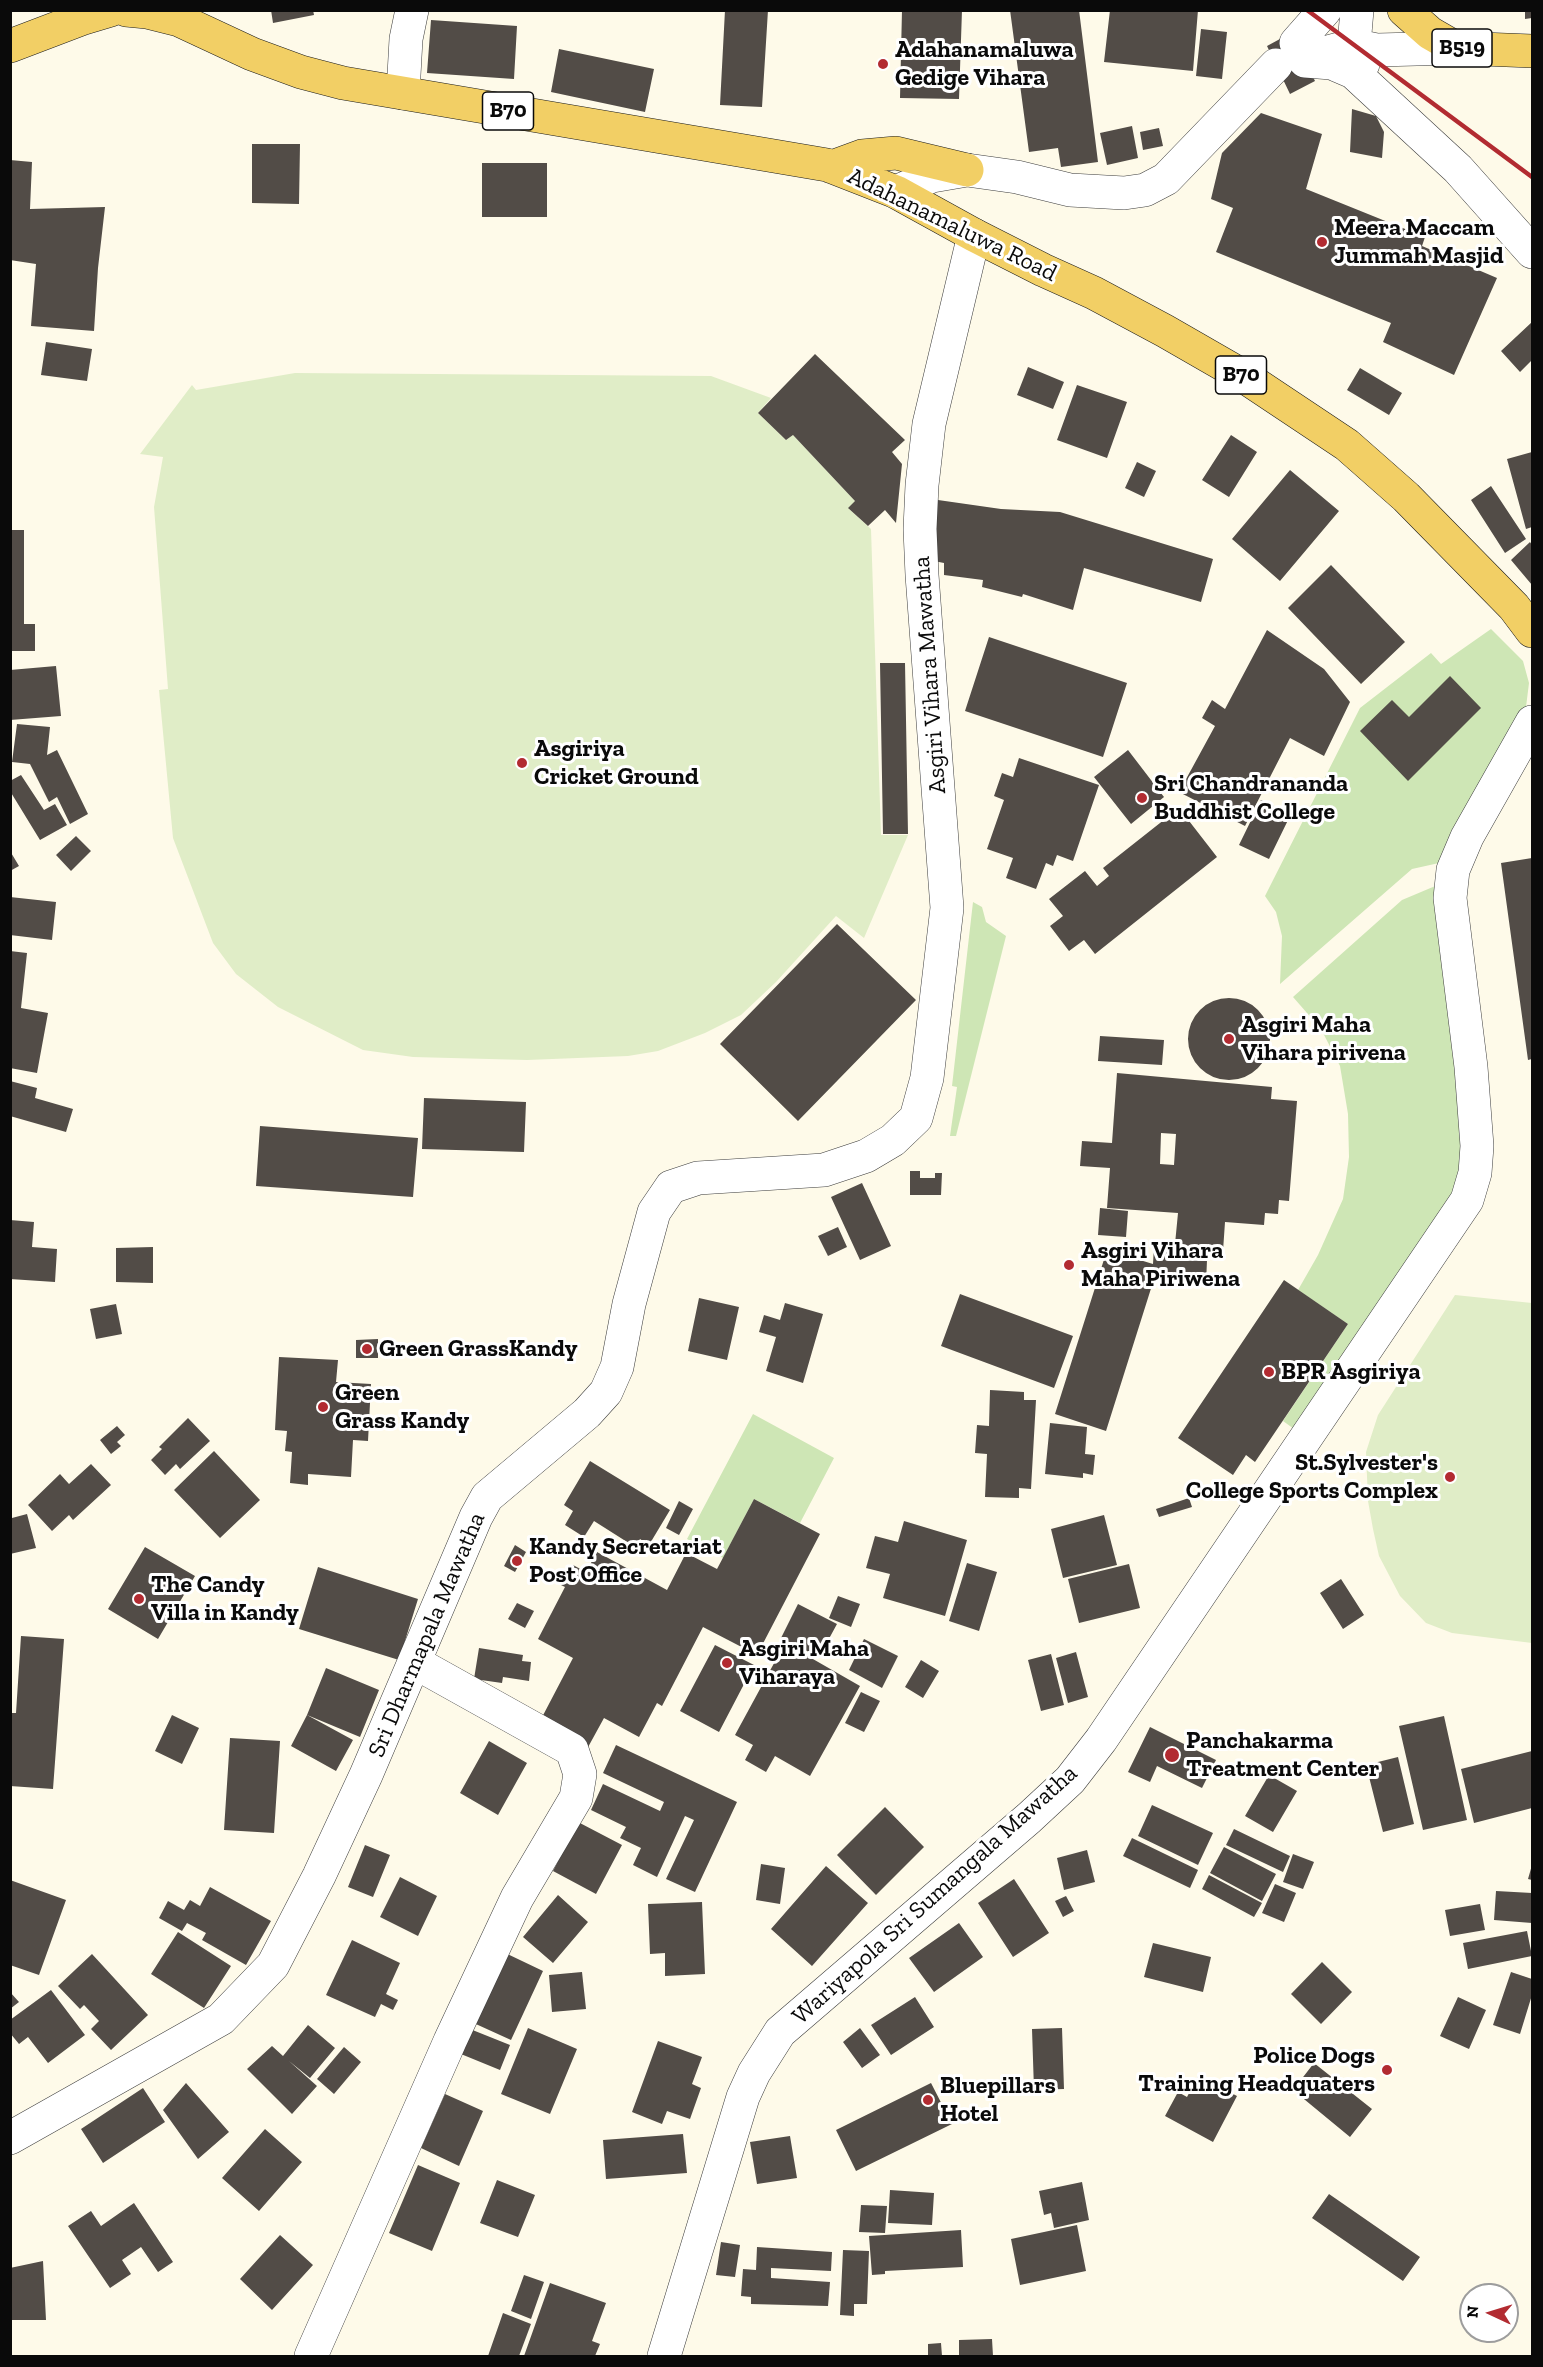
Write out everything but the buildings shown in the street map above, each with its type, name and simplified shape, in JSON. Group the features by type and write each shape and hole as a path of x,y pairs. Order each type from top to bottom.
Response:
{"main road":[{"path":"10,46 111,10"},
{"name":"Adahanamaluwa Road","path":"126,10 147,12 179,20 252,54 302,72 343,83 832,167 896,192 974,235 1094,293 1165,331 1245,377 1347,445 1407,497 1514,607 1533,631"},
{"name":"B519","path":"1404,10 1430,33 1456,48 1533,51"},
{"path":"832,167 861,156 896,153 967,170"}],"street":[{"path":"403,93 406,39 412,10"},
{"path":"896,192 932,176 967,170 1017,177 1070,190 1124,193 1145,190 1166,179 1289,61 1325,10"},
{"path":"1357,10 1354,45 1376,93"},
{"path":"1289,61 1354,45 1377,50 1456,48"},
{"path":"1407,120 1394,96 1393,85 1396,75 1410,63 1456,48"},
{"path":"1289,61 1323,61 1353,72 1458,169 1533,252"},
{"name":"Asgiri Vihara Mawatha","path":"916,1118 927,1078 947,908 922,575 920,529 922,485 929,424 974,235"},
{"name":"Wariyapola Sri Sumangala Mawatha","path":"664,2356 743,2097 754,2073 780,2032 1070,1780 1101,1740 1467,1200 1475,1173 1477,1146 1471,1067 1450,898 1453,870 1467,837 1533,722"},
{"name":"Sri Dharmapala Mawatha","path":"10,2138 222,2019 273,1965 319,1876 416,1663 476,1517 487,1497 587,1413 606,1392 617,1367 629,1304 654,1212 671,1187 698,1178 824,1170 866,1156 893,1140 916,1118"},
{"path":"311,2356 450,2041 517,1898 576,1798 580,1774 572,1750 416,1663"}],"green space":[{"name":"Asgiriya Cricket Ground","path":"295,373 711,376 771,398 758,413 786,440 793,435 855,501 849,509 871,529 881,835 908,835 864,938 836,916 776,982 741,1015 705,1033 658,1051 628,1056 527,1060 413,1057 363,1050 278,1007 236,974 213,943 173,838 159,690 168,689 154,507 163,457 140,454 192,385 196,390"},
{"path":"1491,629 1523,661 1529,683 1525,715 1448,861 1412,869 1280,984 1282,936 1276,912 1265,896 1360,708 1431,653 1441,664"},
{"path":"1440,884 1466,1104 1459,1190 1301,1434 1283,1421 1348,1324 1298,1290 1318,1255 1343,1199 1349,1157 1348,1114 1340,1066 1321,1029 1293,997 1402,900"},
{"path":"973,902 982,907 986,922 1006,936 956,1136 950,1136 957,1087 952,1086"},
{"name":"St.Sylvester's College Sports Complex","path":"1455,1295 1532,1303 1532,1643 1452,1633 1426,1623 1400,1596 1379,1556 1373,1529 1368,1501 1366,1452 1378,1415"},
{"path":"753,1414 834,1458 800,1523 754,1499 723,1558 687,1539"}],"railway":[{"path":"1307,10 1532,177"}],"place":[{"name":"Adahanamaluwa Gedige Vihara","path":"883,64"},
{"name":"Meera Maccam Jummah Masjid","path":"1322,242"},
{"name":"Asgiriya Cricket Ground","path":"522,763"},
{"name":"Sri Chandrananda Buddhist College","path":"1142,798"},
{"name":"Asgiri Maha Vihara pirivena","path":"1229,1039"},
{"name":"Asgiri Vihara Maha Piriwena","path":"1069,1265"},
{"name":"Green GrassKandy","path":"367,1349"},
{"name":"BPR Asgiriya","path":"1269,1372"},
{"name":"Green Grass Kandy","path":"323,1407"},
{"name":"St.Sylvester's College Sports Complex","path":"1450,1477"},
{"name":"Kandy Secretariat Post Office","path":"517,1561"},
{"name":"The Candy Villa in Kandy","path":"139,1599"},
{"name":"Asgiri Maha Viharaya","path":"727,1663"},
{"name":"Panchakarma Treatment Center","path":"1172,1755"},
{"name":"Police Dogs Training Headquaters","path":"1387,2070"},
{"name":"Bluepillars Hotel","path":"928,2100"}]}
